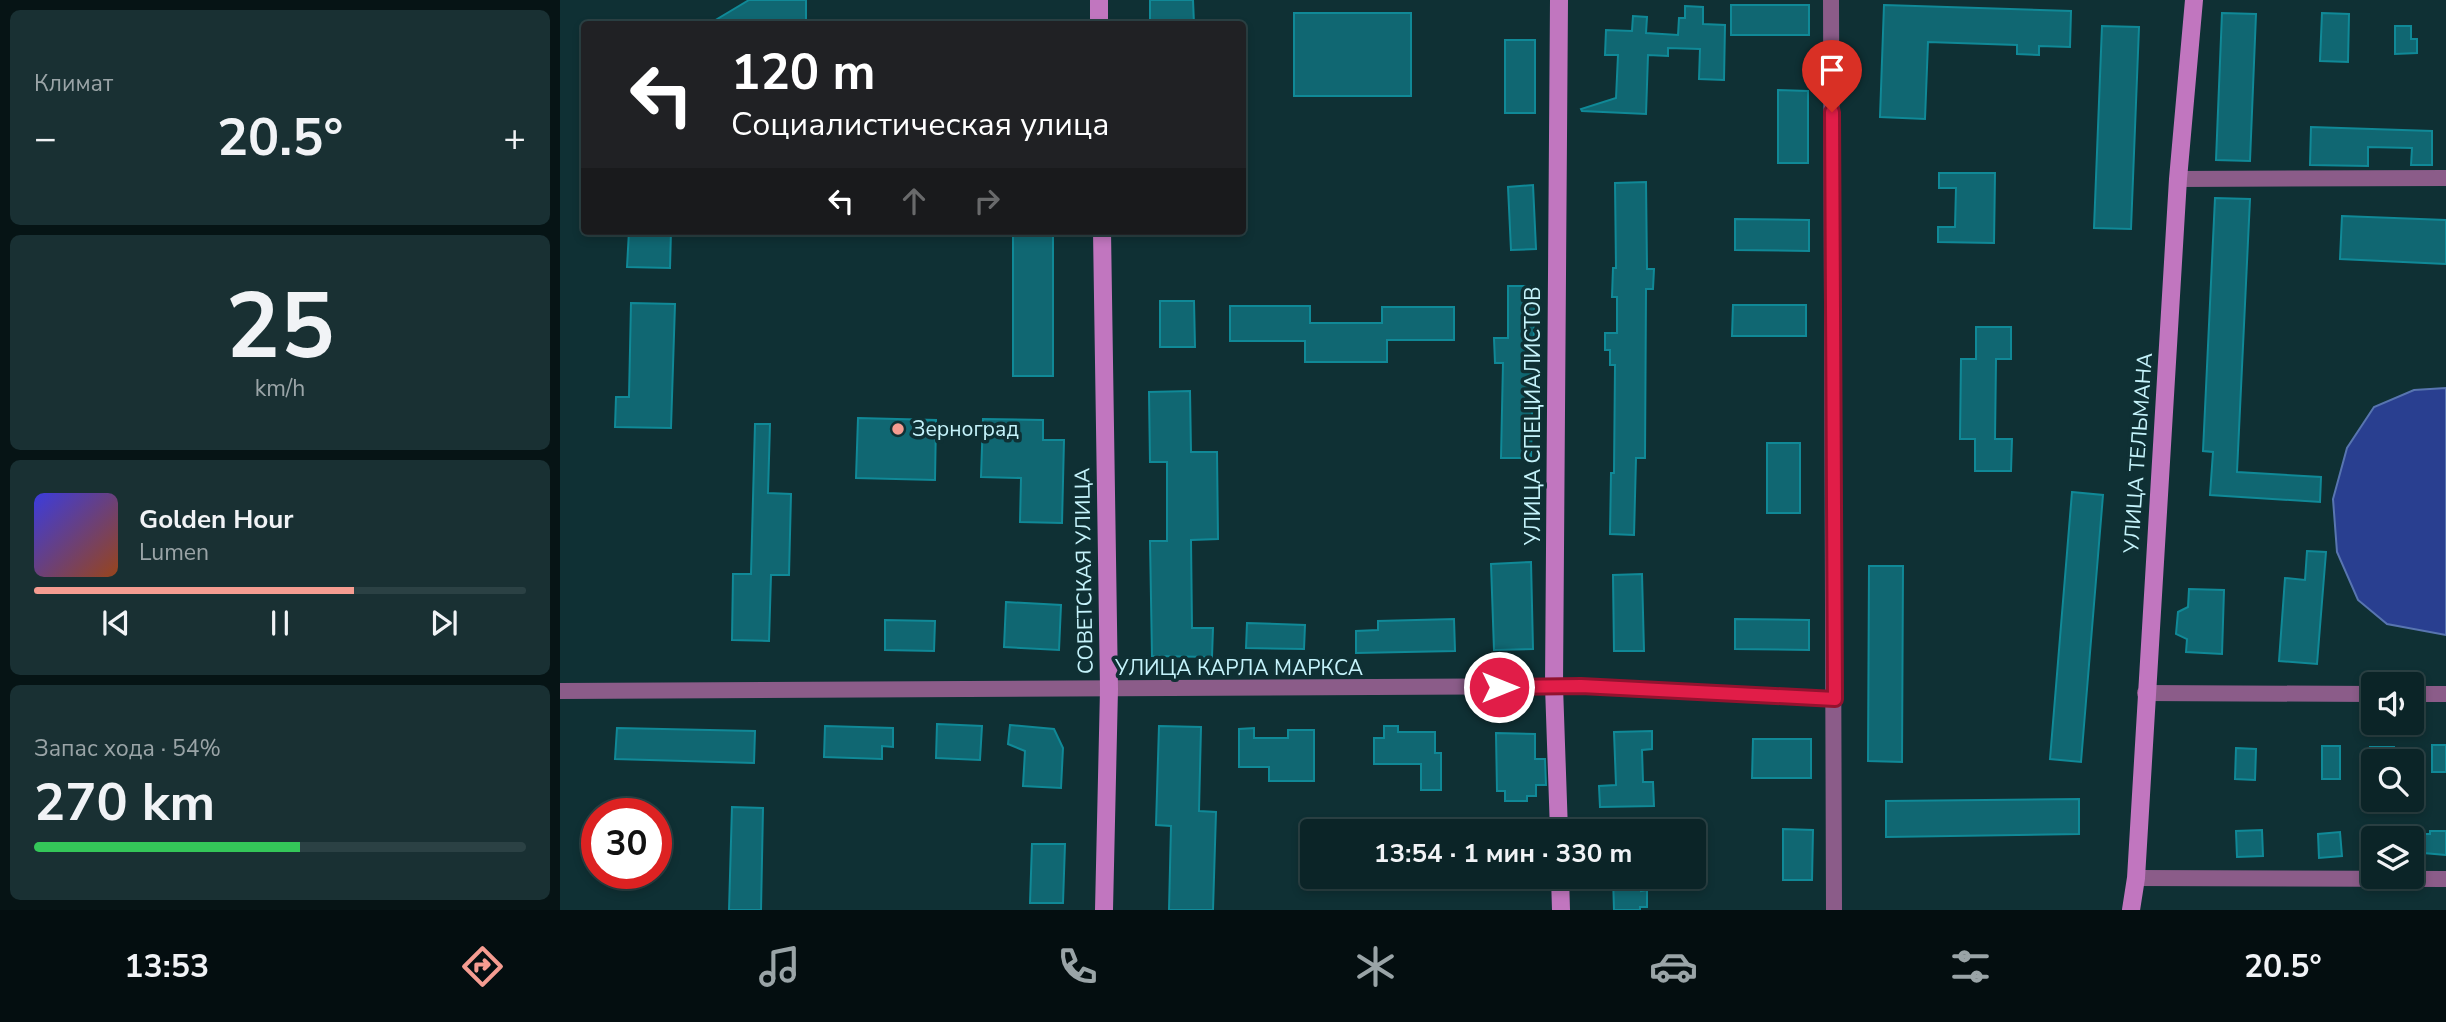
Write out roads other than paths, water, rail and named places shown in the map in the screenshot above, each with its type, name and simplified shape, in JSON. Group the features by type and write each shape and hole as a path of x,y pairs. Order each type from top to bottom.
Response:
{"street":[{"path":"1098,0 1099,21"},
{"name":"УЛИЦА СПЕЦИАЛИСТОВ","path":"1559,0 1554,686 1559,819"},
{"path":"1831,0 1834,910"},
{"name":"УЛИЦА ТЕЛЬМАНА","path":"2131,910 2136,878 2178,179 2194,0"},
{"path":"2178,179 2446,178"},
{"name":"СОВЕТСКАЯ УЛИЦА","path":"1102,235 1109,690 1104,910"},
{"name":"УЛИЦА КАРЛА МАРКСА","path":"560,691 1554,686 1835,699"},
{"path":"2146,693 2361,694"},
{"path":"2424,694 2446,694"},
{"path":"2136,878 2446,879"},
{"path":"1560,889 1561,910"}],"water":[{"path":"2446,388 2446,635 2387,624 2358,600 2337,552 2333,499 2347,448 2374,407 2414,390"}],"place":[{"name":"Зерноград","path":"898,429"}]}
